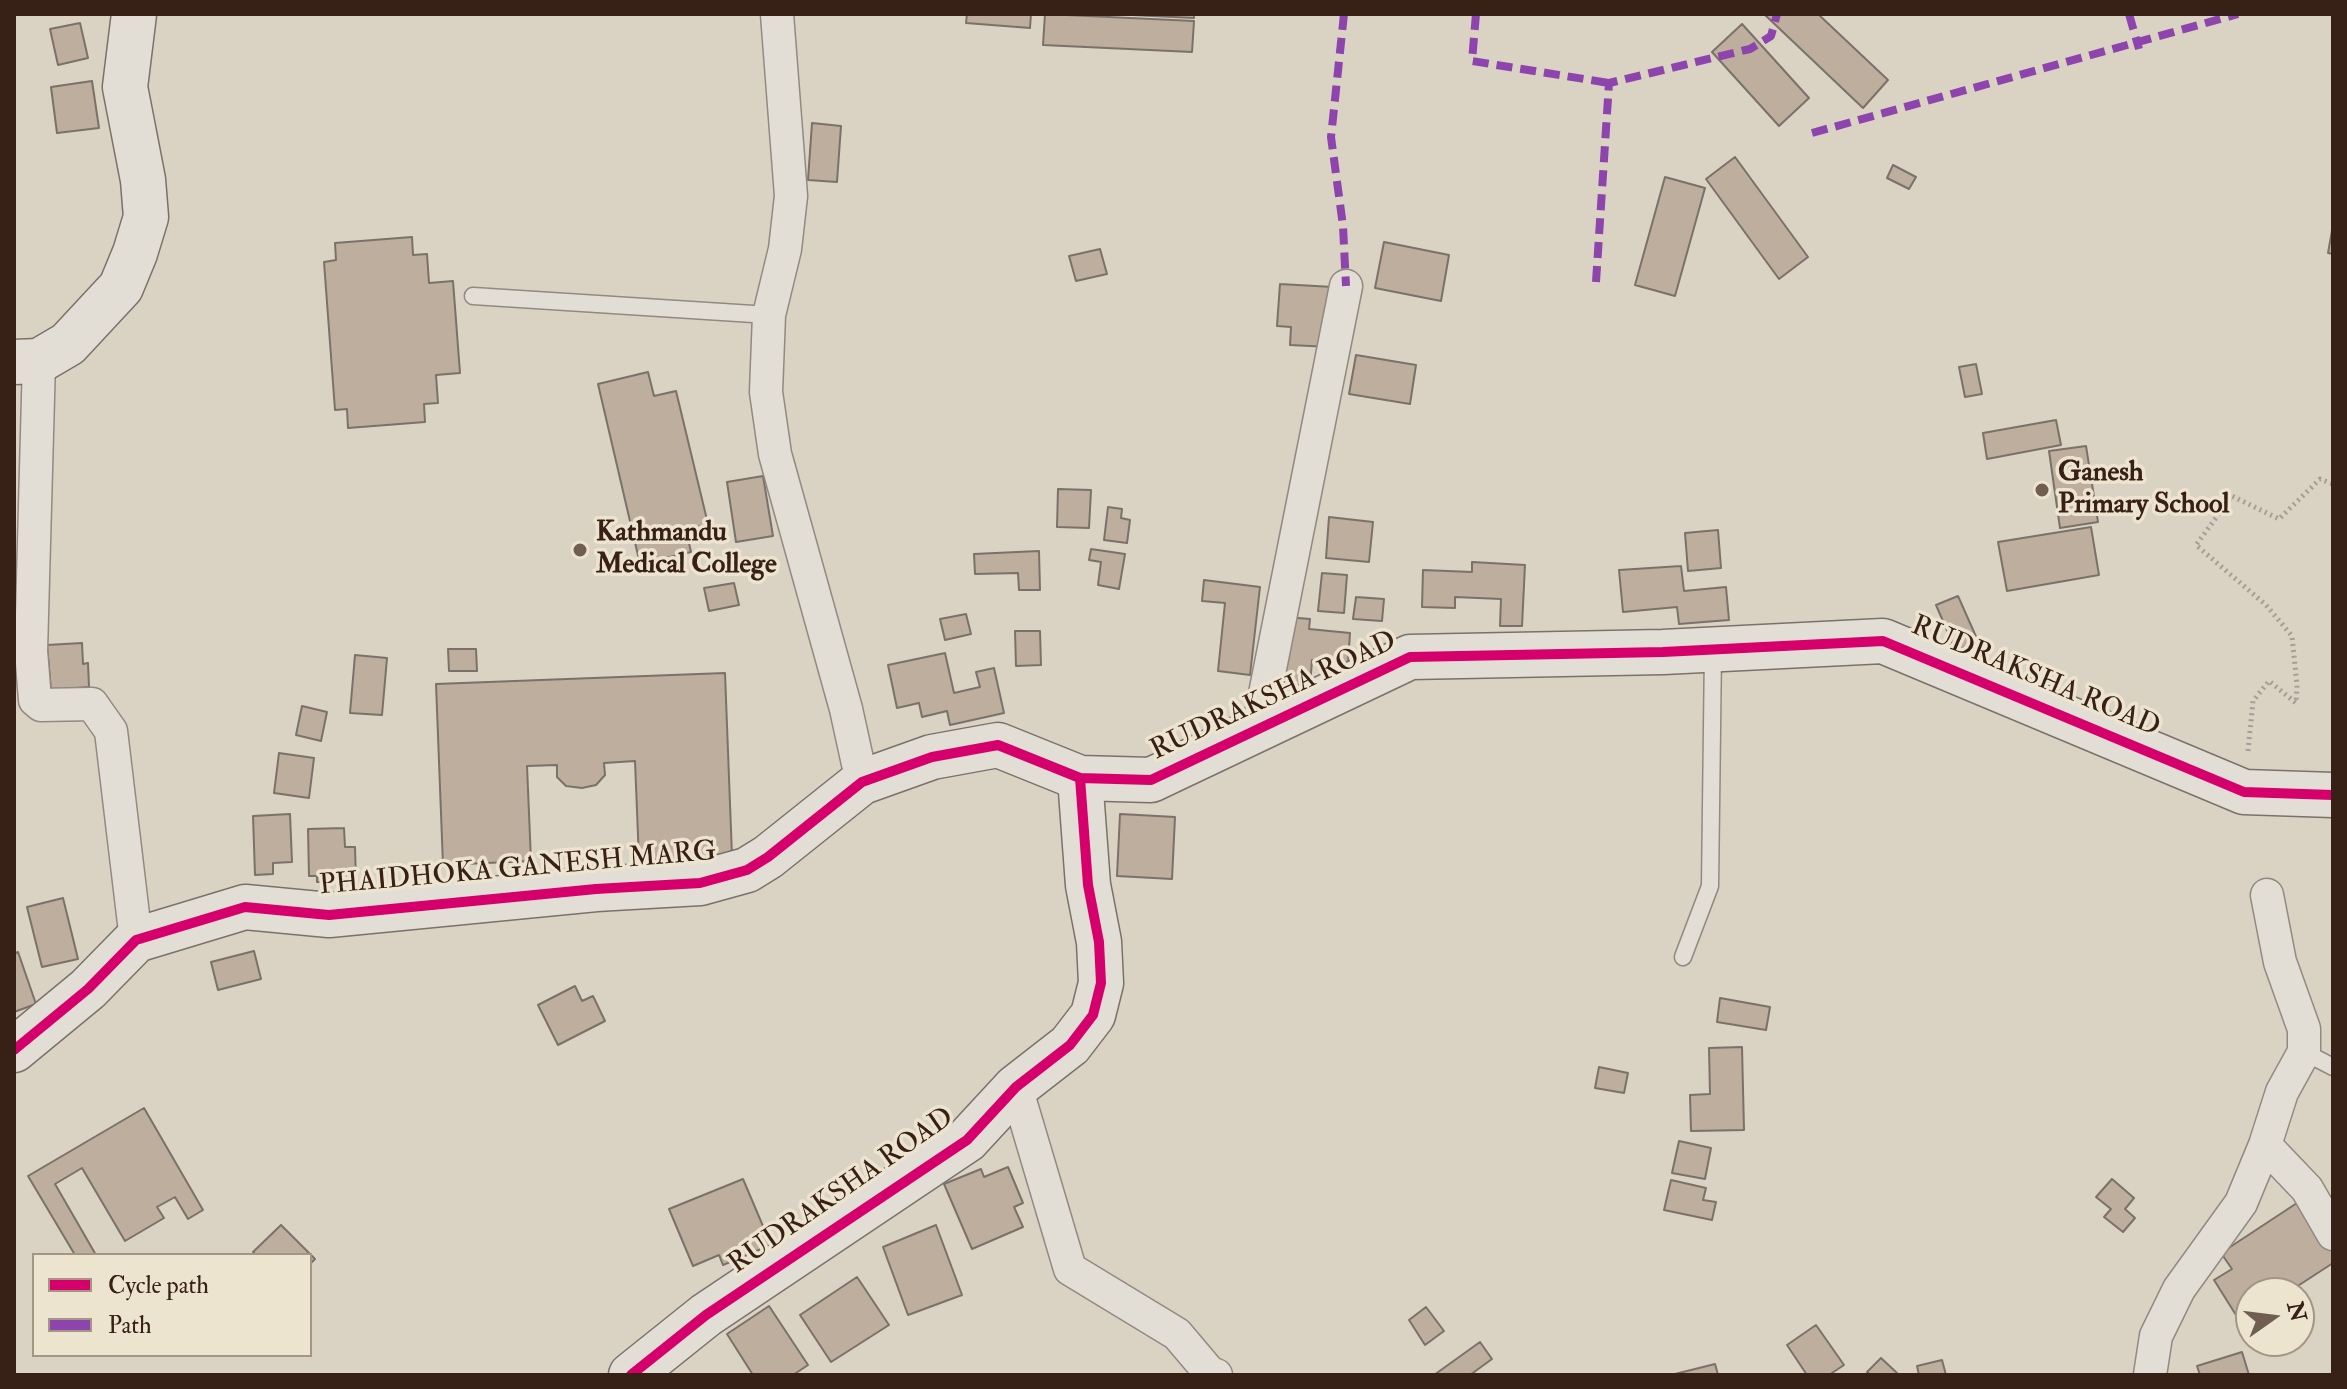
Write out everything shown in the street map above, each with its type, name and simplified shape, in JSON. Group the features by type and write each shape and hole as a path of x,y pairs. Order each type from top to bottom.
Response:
{"street":[{"path":"134,14 125,87 143,180 146,217 121,287 68,344 27,361 31,651 35,700 41,705 92,704 111,731 136,940"},
{"path":"777,14 791,196 785,249 769,315 766,392 775,454 846,709 862,782"},
{"path":"1258,729 1346,286"},
{"name":"RUDRAKSHA ROAD","path":"631,1375 706,1315 967,1140 1016,1087 1070,1045 1093,1015 1101,983 1099,942 1088,885 1080,778 1151,780 1410,657 1883,641 2244,792 2333,795"},
{"name":"PHAIDHOKA GANESH MARG","path":"14,1050 88,989 136,940 245,907 329,915 596,889 700,883 747,870 768,857 862,782 932,757 998,745 1080,778"},
{"path":"2150,1375 2156,1336 2173,1301 2241,1203 2265,1145 2282,1092 2304,1052 2304,1029 2280,962 2267,895"},
{"path":"1016,1087 1070,1269 1177,1334 1210,1373 1216,1375"},
{"path":"2265,1145 2307,1189 2333,1234"}],"lane":[{"path":"473,296 769,315"},
{"path":"1683,957 1710,886 1713,649"},
{"path":"2304,1052 2333,1067"}],"path":[{"path":"2244,792 2253,701 2269,681 2296,703 2292,636 2266,605 2196,545 2232,496 2279,519 2320,479 2333,484"}],"building":[{"path":"967,14 1031,14 1030,28 966,23"},
{"path":"1045,14 1194,21 1192,52 1043,45"},
{"path":"1111,14 1194,14 1194,18"},
{"path":"1764,14 1818,14 1888,80 1863,108"},
{"path":"80,23 88,58 58,65 50,29"},
{"path":"1742,24 1809,98 1779,126 1712,52"},
{"path":"92,81 99,128 57,133 51,87"},
{"path":"812,123 841,126 837,182 808,180"},
{"path":"1735,157 1808,257 1779,279 1706,179"},
{"path":"1893,165 1916,177 1909,189 1887,178"},
{"path":"1665,177 1705,188 1675,296 1635,285"},
{"path":"2333,225 2333,254 2328,253"},
{"path":"412,237 413,255 427,254 429,283 453,281 460,373 436,375 438,403 424,404 425,422 348,428 347,409 335,410 324,262 336,260 335,243"},
{"path":"1384,242 1449,255 1441,301 1375,288"},
{"path":"1100,249 1107,274 1076,281 1069,256"},
{"path":"1280,284 1333,287 1330,347 1290,345 1291,327 1277,326"},
{"path":"1356,355 1416,365 1410,404 1349,394"},
{"path":"1976,364 1982,394 1965,397 1959,367"},
{"path":"648,372 654,396 676,391 708,524 686,530 691,552 640,564 598,384"},
{"path":"2056,420 2061,445 1987,459 1983,433"},
{"path":"2086,446 2098,522 2060,528 2049,451"},
{"path":"763,476 773,536 736,542 727,482"},
{"path":"1058,489 1091,490 1089,528 1057,527"},
{"path":"1108,507 1122,509 1121,518 1130,520 1127,543 1104,540"},
{"path":"1329,517 1373,522 1369,562 1326,558"},
{"path":"2091,527 2099,575 2007,591 1998,542"},
{"path":"1718,530 1721,568 1688,571 1685,533"},
{"path":"1091,549 1125,554 1119,589 1098,585 1101,562 1089,560"},
{"path":"1039,551 1040,590 1019,590 1018,573 975,574 974,554"},
{"path":"1472,562 1525,565 1522,626 1500,626 1501,599 1455,597 1455,608 1422,607 1423,570 1472,572"},
{"path":"1681,566 1684,591 1726,587 1729,620 1679,624 1677,607 1623,612 1619,570"},
{"path":"1322,573 1347,575 1344,613 1318,611"},
{"path":"1204,580 1260,587 1250,675 1218,671 1225,603 1202,601"},
{"path":"734,583 739,605 709,611 704,588"},
{"path":"1958,596 1978,641 1956,651 1936,605"},
{"path":"1356,597 1384,599 1382,621 1353,619"},
{"path":"966,614 971,634 945,640 940,619"},
{"path":"1286,617 1310,619 1309,629 1350,633 1348,663 1312,660 1309,701 1280,698"},
{"path":"1015,631 1040,631 1041,665 1016,666"},
{"path":"82,643 83,664 88,663 89,687 51,690 47,645"},
{"path":"448,649 476,649 477,671 449,671"},
{"path":"945,653 954,693 980,687 976,672 994,668 1004,713 950,725 947,711 922,717 919,703 897,708 888,665"},
{"path":"355,655 387,658 382,715 350,713"},
{"path":"725,673 732,856 639,860 635,761 604,763 605,775 596,785 582,788 566,786 557,777 557,765 527,766 531,861 443,865 436,684"},
{"path":"302,706 327,712 321,741 296,735"},
{"path":"279,753 314,758 309,798 274,793"},
{"path":"290,814 292,862 273,863 273,874 255,875 253,816"},
{"path":"1120,814 1175,817 1172,879 1117,876"},
{"path":"344,828 345,847 355,847 356,882 317,882 317,876 309,876 308,829"},
{"path":"63,898 78,959 42,967 27,907"},
{"path":"254,951 261,979 218,990 211,962"},
{"path":"18,952 36,1004 14,1012 14,954"},
{"path":"575,986 582,1001 593,996 605,1021 558,1045 538,1005"},
{"path":"1720,998 1770,1007 1766,1030 1717,1022"},
{"path":"1742,1047 1744,1130 1691,1131 1690,1095 1710,1094 1709,1048"},
{"path":"1599,1067 1628,1073 1624,1093 1595,1088"},
{"path":"144,1108 203,1210 188,1219 175,1197 157,1207 164,1218 125,1241 82,1168 55,1184 95,1253 74,1253 28,1176"},
{"path":"1679,1141 1711,1148 1705,1179 1672,1173"},
{"path":"1008,1167 1023,1203 1014,1207 1023,1227 972,1249 944,1184 981,1169 984,1177"},
{"path":"743,1179 771,1245 723,1265 719,1255 693,1266 669,1209"},
{"path":"2112,1179 2134,1198 2125,1209 2135,1218 2123,1232 2104,1217 2111,1209 2096,1197"},
{"path":"1671,1180 1706,1188 1703,1200 1716,1202 1712,1220 1664,1210"},
{"path":"2300,1201 2333,1252 2333,1263 2312,1277 2235,1277 2235,1313 2214,1280 2232,1269 2221,1253"},
{"path":"281,1225 309,1253 254,1253"},
{"path":"936,1225 962,1295 908,1315 883,1247"},
{"path":"857,1277 889,1325 831,1362 800,1315"},
{"path":"769,1306 808,1365 793,1375 753,1375 727,1334"},
{"path":"1426,1307 1444,1331 1425,1345 1409,1320"},
{"path":"1816,1325 1844,1365 1829,1375 1807,1375 1787,1345"},
{"path":"1480,1342 1492,1359 1470,1375 1434,1375"},
{"path":"2235,1354 2235,1357 2244,1357 2249,1375 2200,1375 2197,1366"},
{"path":"1881,1358 1897,1373 1895,1375 1871,1375 1867,1372"},
{"path":"1942,1360 1946,1375 1919,1375 1917,1366"},
{"path":"1715,1364 1718,1375 1671,1375"}],"marked path":[{"path":"1344,14 1331,137 1343,226 1346,286"},
{"path":"1476,14 1472,61 1609,83"},
{"path":"1596,282 1609,83 1750,49 1771,36 1777,14"},
{"path":"2129,14 2139,49"},
{"path":"1812,133 2238,14"}],"cycle path":[{"path":"14,1050 88,989 136,940 245,907 329,915 596,889 700,883 747,870 768,857 862,782 932,757 998,745 1080,778 1151,780 1410,657 1663,652 1883,641 2244,792 2333,795"},
{"path":"631,1375 706,1315 967,1140 1016,1087 1070,1045 1093,1015 1101,983 1099,942 1088,885 1080,778"}],"place":[{"name":"Ganesh Primary School","path":"2042,490"},
{"name":"Kathmandu Medical College","path":"580,550"}]}
